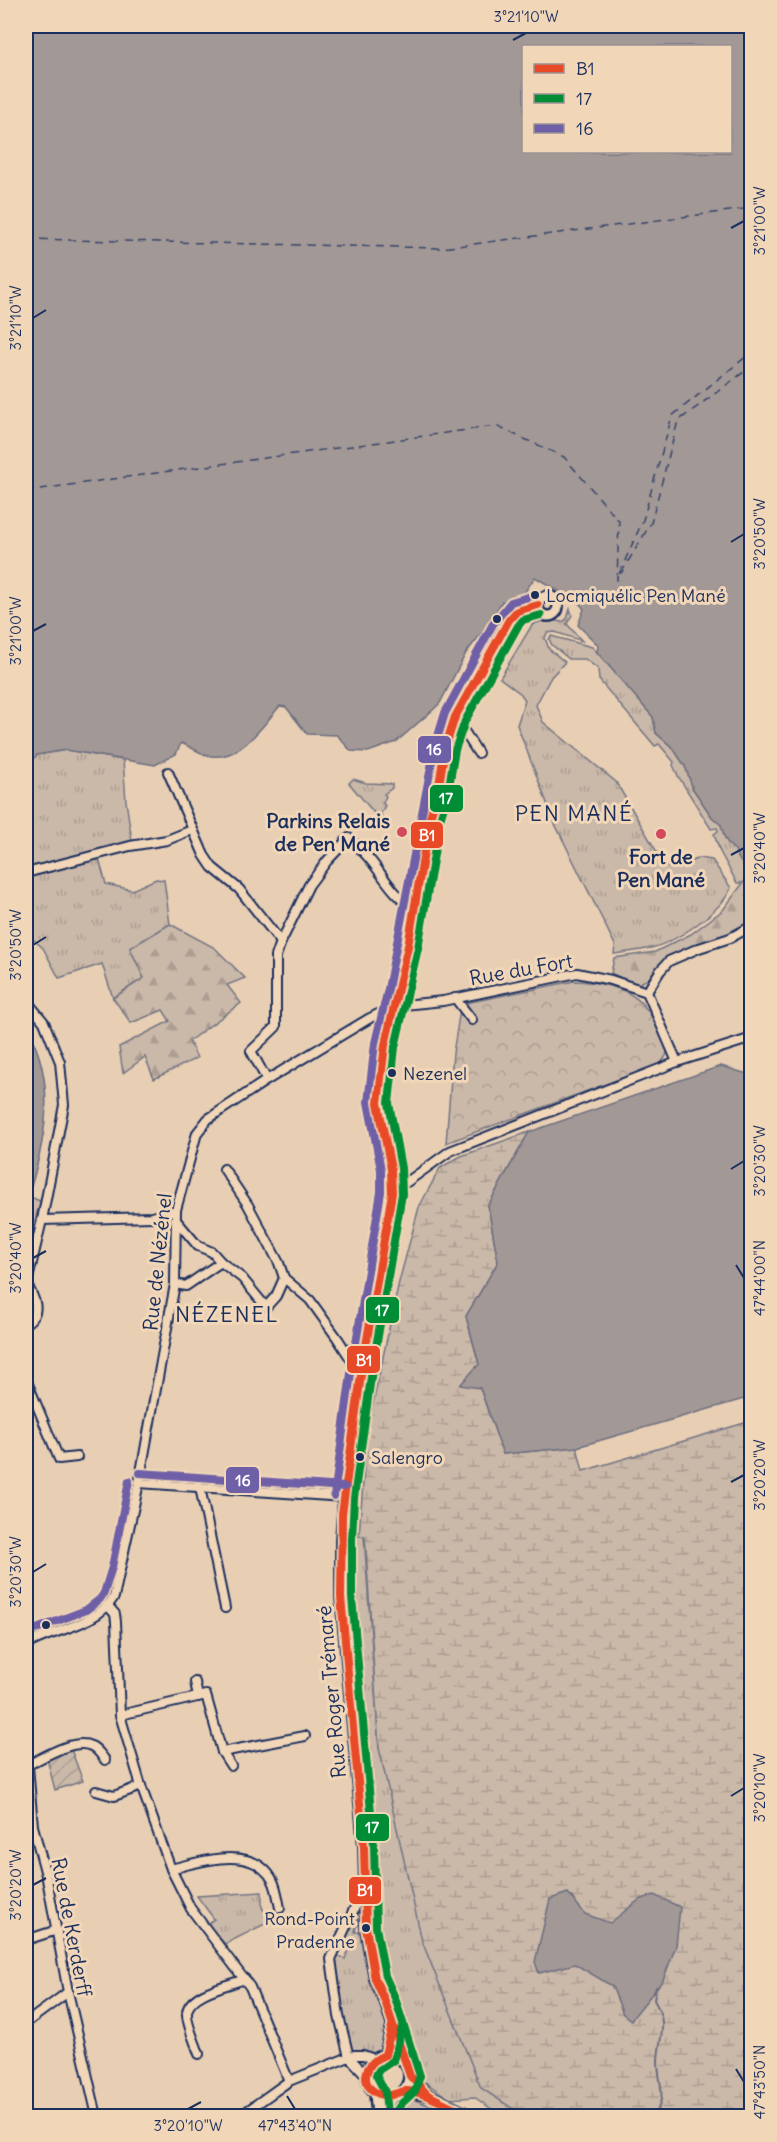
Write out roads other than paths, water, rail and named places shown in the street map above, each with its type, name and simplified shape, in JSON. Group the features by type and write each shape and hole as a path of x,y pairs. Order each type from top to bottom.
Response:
{"street":[{"name":"Rue Roger Trémaré","path":"404,2062 385,2001 375,1979 366,1928 364,1847 341,1597 344,1497 361,1375 392,1186 391,1169 378,1103 386,1045 445,748 455,717 509,620 517,611 537,605"},
{"path":"455,717 478,753"},
{"path":"168,772 204,855 212,867 239,889 281,942"},
{"path":"26,873 130,846 168,840 192,830"},
{"path":"267,1080 251,1051 276,1027 276,956 309,885 327,861 349,838 366,854 408,905 414,908"},
{"path":"677,1062 646,992 669,961 730,938 752,926"},
{"name":"Rue du Fort","path":"394,1006 443,1001 578,973 610,980 646,992"},
{"path":"455,998 472,1020"},
{"path":"26,1000 44,1022 60,1062 64,1105 42,1220 26,1288"},
{"name":"Rue de Nézénel","path":"108,1606 114,1596 122,1569 139,1483 175,1284 176,1215 197,1133 208,1119 267,1080 394,1006"},
{"path":"392,1186 407,1182 450,1151 677,1062 752,1038"},
{"path":"224,1169 248,1205 279,1263 284,1278 309,1300 361,1375"},
{"path":"42,1220 176,1215 198,1246 212,1252 242,1278 266,1307 276,1296 284,1278"},
{"path":"175,1284 186,1286 221,1262"},
{"path":"26,1283 36,1301 35,1311 30,1321 26,1323"},
{"path":"26,1378 58,1458 77,1457"},
{"path":"139,1483 344,1497"},
{"path":"200,1486 225,1608"},
{"path":"26,1645 36,1639 91,1619 108,1606 115,1614 120,1715 141,1786 171,1869 191,1909 245,1979 260,2007 289,2080"},
{"path":"195,1682 198,1697"},
{"path":"120,1715 206,1695 222,1752 231,1766"},
{"path":"222,1752 305,1736"},
{"name":"Rue de Kerderff","path":"26,1742 33,1826 47,1879 68,1992 97,2116"},
{"path":"27,1768 69,1745 90,1745 105,1760"},
{"path":"96,1791 114,1796 141,1786"},
{"path":"171,1869 204,1861 239,1857 258,1865 273,1879 280,1908"},
{"path":"355,1907 331,1959 339,2016 349,2057 366,2075 369,2086 375,2093 393,2096"},
{"path":"26,1940 57,1930"},
{"path":"199,2054 186,2014 189,2004 195,1997 245,1979"},
{"path":"26,2023 68,1992"},
{"path":"385,2055 392,2026"},
{"path":"240,2116 289,2080 349,2057 363,2055 374,2059"},
{"path":"366,2075 369,2064 374,2059 385,2055 404,2062 409,2069 408,2084 403,2091 393,2096 379,2116"},
{"path":"410,2076 428,2095"},
{"path":"403,2091 428,2095 471,2116"},
{"path":"375,2093 379,2116"}],"waterway":[{"path":"654,2116 661,2102 658,2061 662,2023 654,2000 656,1987"}],"place":[{"name":"Locmiquélic Pen Mané","path":"535,595"},
{"name":"Parkins Relais de Pen Mané","path":"402,832"},
{"name":"Fort de Pen Mané","path":"661,834"},
{"name":"Nezenel","path":"392,1073"},
{"name":"Salengro","path":"360,1457"},
{"name":"Rond-Point Pradenne","path":"366,1928"}],"district":[{"name":"PEN MANÉ","path":"574,813"},
{"name":"NÉZENEL","path":"227,1314"}]}
